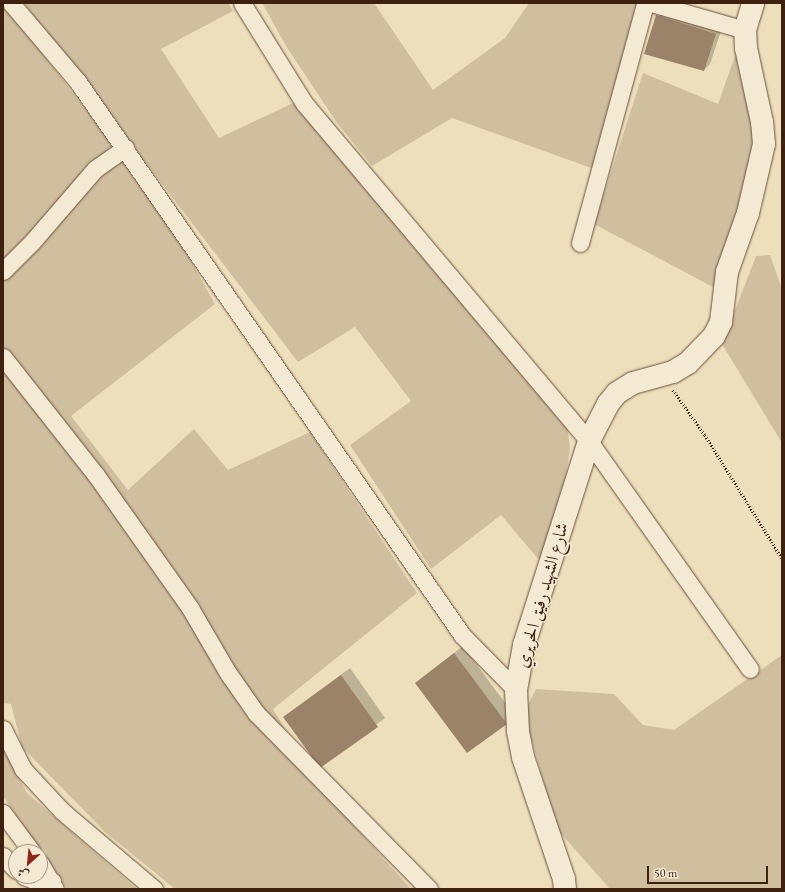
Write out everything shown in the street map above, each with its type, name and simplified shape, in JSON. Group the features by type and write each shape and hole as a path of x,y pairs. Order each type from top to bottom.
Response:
{"street":[{"path":"11,3 78,82 462,635 516,690"},
{"path":"242,3 317,120 589,441 750,668"},
{"path":"580,243 645,3"},
{"path":"651,3 745,30 753,3"},
{"name":"شارع الشهيد رفيق الحريري","path":"568,886 523,757 518,731 516,690 524,645 589,441 608,404 617,393 633,383 663,375 688,363 714,336 724,308 727,272 748,212 764,144 762,122 746,48 745,30"},
{"path":"3,271 32,242 95,169 125,148"},
{"path":"3,357 96,475 190,608 228,673 256,713 429,889"},
{"path":"3,729 23,769 62,811 154,889"},
{"path":"3,813 26,844"}],"path":[{"path":"663,375 705,435 782,558"}],"shaded area":[{"path":"24,3 228,3 233,11 161,49 219,138 293,103 517,363 567,425 570,448 566,475 540,561 501,515 431,569 350,445 411,401 355,327 298,362"},
{"path":"262,3 374,3 433,90 505,38 529,3 640,3 594,169 452,118 372,166 337,123 286,46"},
{"path":"3,4 112,142 173,229 215,304 71,416 128,490 194,429 228,470 310,432 417,593 273,709 320,788 411,889 175,889 105,832 22,747 11,704 3,703"},
{"path":"736,53 752,106 756,152 722,265 713,287 594,224 643,73 718,104"},
{"path":"770,255 782,289 782,443 722,344 756,256"},
{"path":"782,655 782,889 610,889 557,829 524,713 536,689 614,694 643,725 674,730"},
{"path":"3,749 27,793 137,889 67,889 48,861 48,844 36,844 3,796"}],"building":[{"path":"656,15 716,34 704,71 644,54"},
{"path":"454,653 507,724 467,753 415,683"},
{"path":"341,675 378,727 320,768 283,717"}]}
